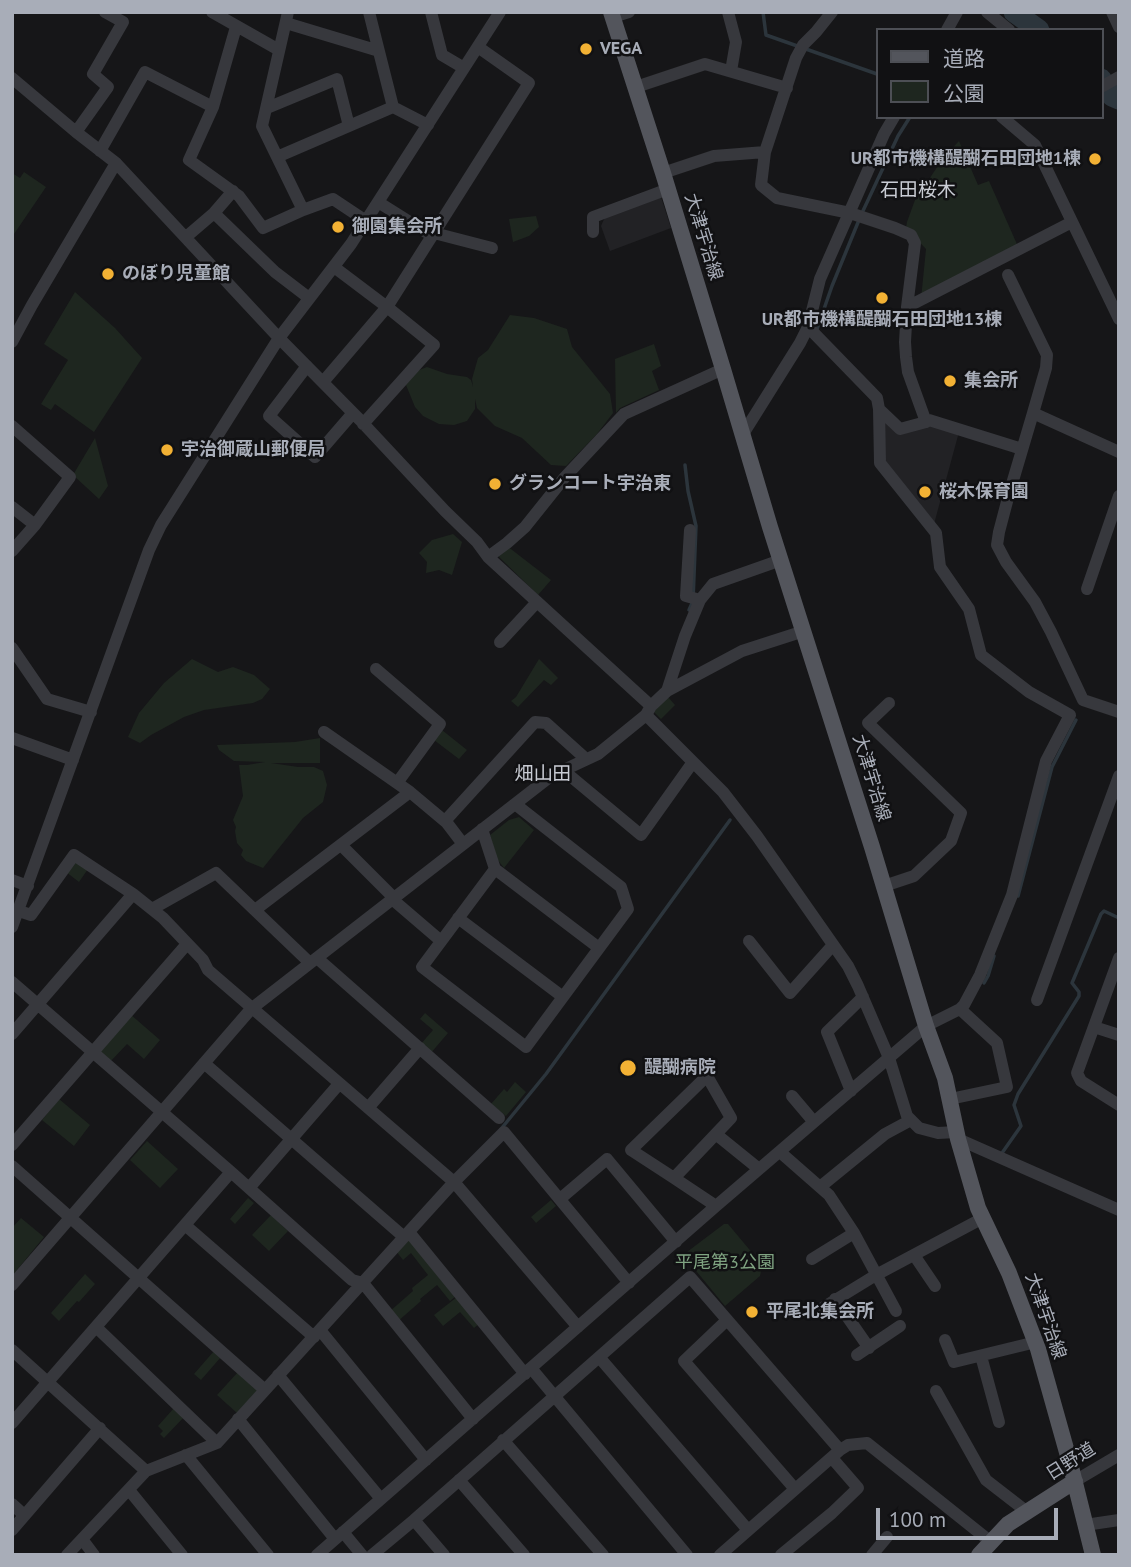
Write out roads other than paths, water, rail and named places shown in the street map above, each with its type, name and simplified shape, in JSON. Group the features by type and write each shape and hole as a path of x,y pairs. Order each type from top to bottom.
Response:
{"main road":[{"name":"大津宇治線","path":"618,14 636,87 781,560 926,1026 945,1078 957,1135 978,1208 1009,1273 1035,1342 1093,1555"},
{"name":"日野道","path":"979,1555 1008,1524 1075,1481"}],"street":[{"path":"76,132 108,87 93,74 123,22 105,12"},
{"path":"212,12 279,50"},
{"path":"369,12 393,107 428,125"},
{"path":"431,12 442,54 464,68"},
{"path":"12,927 149,550 161,525 279,338 366,221 500,12"},
{"path":"728,12 736,42 731,71"},
{"path":"832,12 803,45 796,58 765,152 761,185 777,198 850,213 911,235 915,243 905,342 908,372 926,422"},
{"path":"948,28 957,12"},
{"path":"987,12 1007,28"},
{"path":"1112,12 1119,27"},
{"path":"303,209 262,126 287,18 379,51"},
{"path":"236,27 214,107 189,160 239,196 263,228 303,209 333,199 366,221"},
{"path":"323,382 387,307 529,83 478,47"},
{"path":"636,87 705,64 787,88"},
{"path":"100,151 145,72 214,107"},
{"path":"12,78 116,163 279,338 477,542 488,557 648,711 723,792 848,966 889,1058 907,1116 919,1128 957,1135 1119,1210"},
{"path":"267,108 337,79 349,126"},
{"path":"277,157 393,107"},
{"path":"743,434 784,371 808,327 820,279 893,119"},
{"path":"1004,119 1035,145 1119,319"},
{"path":"593,232 593,217 714,156 765,152"},
{"path":"12,342 116,163"},
{"path":"186,237 214,213 233,191"},
{"path":"378,202 433,234 492,248"},
{"path":"214,213 275,272 309,298"},
{"path":"907,307 1072,222"},
{"path":"334,267 434,345 363,424"},
{"path":"1007,275 1047,355 1046,368 997,545 1035,602 1083,701 1119,712"},
{"path":"808,327 877,398 880,463 936,533 940,567 969,609 981,655 1029,692 1070,715"},
{"path":"307,366 268,416 315,457 353,413"},
{"path":"488,557 525,527 565,477 624,415 723,369"},
{"path":"879,409 900,429 929,421 1022,449"},
{"path":"1033,413 1119,452"},
{"path":"12,426 70,477 12,551"},
{"path":"1087,589 1119,496"},
{"path":"12,507 34,525"},
{"path":"667,691 695,599 690,530"},
{"path":"695,599 713,584 781,560"},
{"path":"500,642 537,602"},
{"path":"12,1285 251,1009 551,776 598,754 667,691 742,651 804,631"},
{"path":"12,648 47,699 91,712"},
{"path":"376,669 440,724 397,783"},
{"path":"317,1555 926,1026 960,1009 979,975 1012,895 1046,761 1070,715 1083,701"},
{"path":"884,886 914,876 951,841 961,813 868,723 889,703"},
{"path":"445,821 535,722 546,723 586,759"},
{"path":"324,732 410,792 445,821 463,844"},
{"path":"12,738 73,760"},
{"path":"563,770 640,835 693,762"},
{"path":"1037,1000 1119,776"},
{"path":"255,910 410,792"},
{"path":"495,869 422,967 526,1047 628,909 621,887 514,804"},
{"path":"482,829 495,869 599,948"},
{"path":"341,845 393,899 442,941"},
{"path":"19,911 31,915 74,855 133,894 163,918 203,960 208,970 251,1009 454,1182 578,1327"},
{"path":"152,909 216,873 255,910 499,1118"},
{"path":"12,880 28,886"},
{"path":"12,1034 133,894"},
{"path":"458,918 562,997"},
{"path":"749,941 790,993 833,945"},
{"path":"12,1145 187,944"},
{"path":"1119,959 1077,1073 1081,1081 1119,1105"},
{"path":"12,982 352,1280 363,1283 473,1419"},
{"path":"851,1091 827,1032 863,997"},
{"path":"950,1099 1007,1087 997,1043 960,1009"},
{"path":"1094,1027 1119,1035"},
{"path":"368,1108 420,1048"},
{"path":"204,1063 292,1140 407,1234 528,1371 554,1396 687,1555"},
{"path":"674,1178 732,1118 707,1076 631,1150 716,1206"},
{"path":"249,1188 340,1084"},
{"path":"792,1096 814,1122"},
{"path":"820,1187 885,1134 911,1120"},
{"path":"66,1555 146,1471 217,1443 454,1182 504,1132 629,1283"},
{"path":"716,1135 759,1170"},
{"path":"780,1152 829,1195 854,1233 896,1311"},
{"path":"560,1199 607,1159 676,1242"},
{"path":"12,1166 265,1390"},
{"path":"12,1423 231,1172"},
{"path":"819,1310 876,1275 983,1218"},
{"path":"185,1225 317,1333 426,1460"},
{"path":"812,1259 854,1233"},
{"path":"914,1255 935,1286"},
{"path":"372,1555 690,1277 836,1454 858,1488 781,1555"},
{"path":"835,1299 869,1348"},
{"path":"727,1320 684,1361 795,1489"},
{"path":"857,1355 900,1326"},
{"path":"96,1327 217,1443"},
{"path":"946,1340 954,1362 1035,1342"},
{"path":"12,1350 146,1471"},
{"path":"981,1356 999,1422"},
{"path":"599,1357 748,1531"},
{"path":"278,1375 381,1499"},
{"path":"936,1391 986,1480 1026,1511"},
{"path":"238,1419 339,1536 362,1555"},
{"path":"12,1530 100,1428"},
{"path":"503,1440 604,1555"},
{"path":"720,1555 836,1454 848,1445 867,1443 991,1542"},
{"path":"186,1455 268,1555"},
{"name":"日野道","path":"1075,1481 1119,1455"},
{"path":"458,1480 524,1555"},
{"path":"129,1490 182,1555"},
{"path":"12,1504 24,1515"},
{"path":"414,1520 444,1555"},
{"path":"1085,1525 1119,1520"},
{"path":"872,1555 887,1537"},
{"path":"82,1539 94,1555"}],"waterway":[{"path":"763,12 766,35 876,74"},
{"path":"1014,12 1036,28"},
{"path":"1103,82 1112,96 1119,99"},
{"path":"862,213 909,119"},
{"path":"817,329 859,220"},
{"path":"685,465 696,526 693,601 689,610"},
{"path":"1018,896 1052,767 1076,720"},
{"path":"501,1129 546,1074 730,820"},
{"path":"1002,1153 1021,1126 1014,1105 1018,1094 1079,996 1072,983 1101,914 1104,911 1119,918"},
{"path":"984,983 994,956"}],"place":[{"name":"VEGA","path":"586,49"},
{"name":"UR都市機構醍醐石田団地1棟","path":"1095,159"},
{"name":"御園集会所","path":"338,227"},
{"name":"のぼり児童館","path":"108,274"},
{"name":"UR都市機構醍醐石田団地13棟","path":"882,298"},
{"name":"集会所","path":"950,381"},
{"name":"宇治御蔵山郵便局","path":"167,450"},
{"name":"グランコート宇治東","path":"495,484"},
{"name":"桜木保育園","path":"925,492"},
{"name":"醍醐病院","path":"628,1068"},
{"name":"平尾北集会所","path":"752,1312"}],"district":[{"name":"石田桜木","path":"918,191"},
{"name":"畑山田","path":"543,775"}],"park label":[{"name":"平尾第3公園","path":"725,1263"}]}
